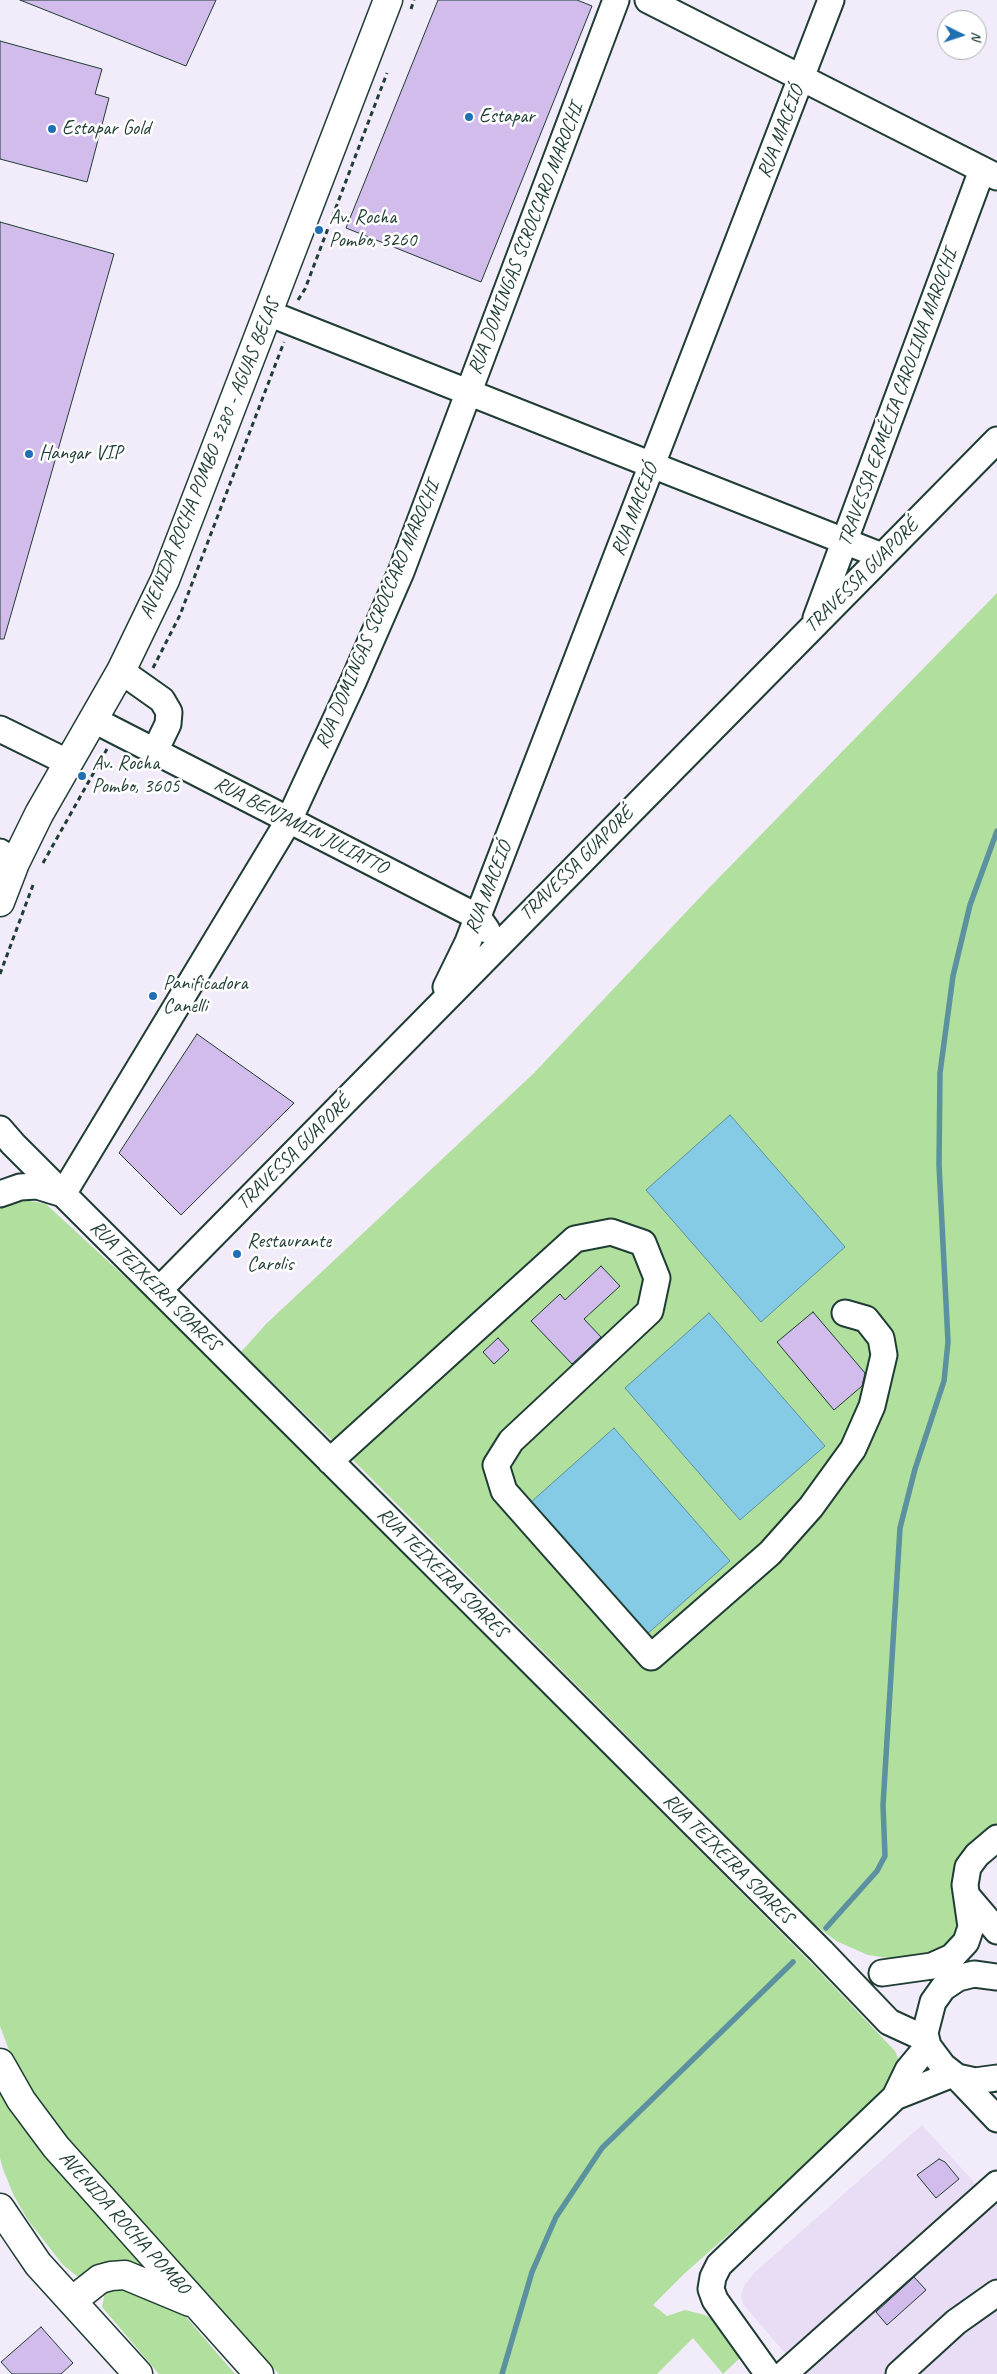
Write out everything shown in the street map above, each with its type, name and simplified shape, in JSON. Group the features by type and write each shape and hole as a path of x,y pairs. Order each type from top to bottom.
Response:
{"main road":[{"name":"AVENIDA ROCHA POMBO 3280 - AGUAS BELAS","path":"0,902 22,866 39,814 121,671 154,604 185,533 268,313 399,5"},
{"name":"AVENIDA ROCHA POMBO","path":"0,2063 38,2125 259,2374"},
{"path":"0,2208 38,2264 138,2374"},
{"path":"0,2236 38,2264"},
{"path":"72,2301 100,2279 125,2275 198,2306"}],"street":[{"name":"RUA DOMINGAS SCROCCARO MAROCHI","path":"63,1194 289,820 390,596 616,0"},
{"path":"648,0 989,174"},
{"name":"RUA MACEIÓ","path":"478,917 832,0"},
{"name":"TRAVESSA ERMÉLIA CAROLINA MAROCHI","path":"814,625 989,174"},
{"path":"268,313 882,556"},
{"name":"TRAVESSA GUAPORÉ","path":"484,948 814,625 997,440"},
{"path":"121,671 162,700 169,712 168,724 155,751"},
{"name":"RUA BENJAMIN JULIATTO","path":"94,720 478,917 484,948"},
{"path":"0,729 69,763"},
{"name":"RUA MACEIÓ","path":"429,1016 449,983 484,948"},
{"name":"TRAVESSA GUAPORÉ","path":"159,1290 429,1016"},
{"name":"RUA TEIXEIRA SOARES","path":"0,1129 12,1144 821,1951 888,2022 927,2043"},
{"name":"RUA TEIXEIRA SOARES","path":"0,1194 20,1186 37,1186 63,1194"},
{"path":"330,1461 575,1239 611,1232 643,1243 657,1278 650,1311 511,1441 496,1465 504,1491 651,1657 770,1553 811,1507 853,1449 872,1406 884,1355 881,1338 866,1319 845,1313"},
{"path":"882,1973 932,1966 952,1957 966,1942 971,1927 965,1885 968,1867 977,1855 997,1838"},
{"path":"968,1897 997,1931"},
{"name":"RUA TEIXEIRA SOARES","path":"821,1951 861,1968 903,1978 958,1978 974,1974 997,1977"},
{"path":"958,1978 943,1988 933,2002 927,2018 927,2043 943,2066 955,2075 997,2119"},
{"path":"768,2374 715,2300 711,2289 713,2277 719,2265 895,2097 908,2070 927,2043"},
{"path":"895,2097 955,2075 975,2082 997,2078"},
{"path":"784,2374 997,2184"},
{"path":"899,2374 956,2322 997,2293"}],"path":[{"path":"399,5 414,0"},
{"path":"294,304 305,289 390,65"},
{"path":"180,615 276,368 285,339"},
{"path":"0,974 22,866 64,822 112,741"}],"shaded area":[{"path":"922,2125 973,2181 997,2203 997,2374 803,2374 743,2304 741,2295 744,2286 754,2273"}],"green space":[{"path":"997,593 997,1823 969,1847 965,1910 955,1938 939,1952 918,1959 887,1958 868,1955 836,1941 814,1924 360,1467 241,1352 266,1324 533,1074 706,891"},
{"path":"15,1198 46,1204 191,1338 819,1971 895,2051 901,2065 896,2086 685,2273 653,2305 667,2316 685,2310 705,2315 712,2319 742,2356 723,2374 693,2338 657,2374 279,2374 163,2248 23,2088 0,2026 0,1206"},
{"path":"0,2086 25,2129 153,2273 82,2280 63,2265 28,2220 14,2196 3,2169 0,2158"},
{"path":"123,2287 151,2294 186,2317 235,2374 159,2374 102,2307 105,2293"}],"water":[{"path":"730,1115 845,1247 761,1322 646,1190"},
{"path":"709,1313 825,1446 740,1520 625,1388"},
{"path":"614,1428 730,1561 646,1635 530,1503"}],"building":[{"path":"20,0 216,0 186,66"},
{"name":"Estapar","path":"438,0 577,0 592,6 481,282 346,228"},
{"path":"0,41 102,69 95,94 109,98 87,182 0,159"},
{"name":"Hangar VIP","path":"0,222 114,254 4,639 0,639"},
{"path":"197,1034 294,1103 181,1215 119,1153"},
{"path":"601,1266 620,1286 584,1319 601,1337 572,1364 531,1321 560,1294 565,1300"},
{"path":"813,1312 865,1373 862,1386 834,1410 777,1342"},
{"path":"498,1338 509,1350 494,1364 483,1352"},
{"path":"939,2159 945,2162 959,2179 936,2198 917,2175"},
{"path":"914,2277 926,2290 887,2325 876,2312"},
{"path":"41,2327 73,2363 61,2374 12,2374 1,2362"}],"waterway":[{"path":"826,1928 877,1871 885,1856 883,1805 900,1528 915,1469 944,1381 948,1342 939,1165 940,1073 953,976 970,905 997,831"},
{"path":"502,2374 532,2272 556,2217 602,2148 793,1962"}],"place":[{"name":"Estapar","path":"469,117"},
{"name":"Estapar Gold","path":"52,129"},
{"name":"Av. Rocha Pombo, 3260","path":"319,230"},
{"name":"Hangar VIP","path":"29,454"},
{"name":"Av. Rocha Pombo, 3605","path":"82,776"},
{"name":"Panificadora Canelli","path":"153,996"},
{"name":"Restaurante Carolis","path":"237,1254"}]}
